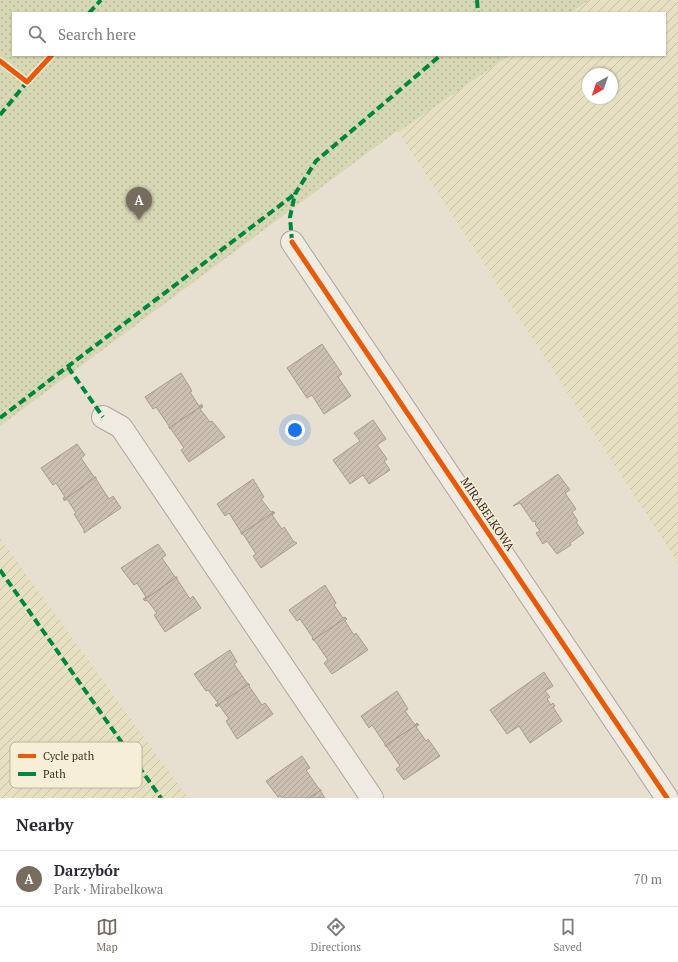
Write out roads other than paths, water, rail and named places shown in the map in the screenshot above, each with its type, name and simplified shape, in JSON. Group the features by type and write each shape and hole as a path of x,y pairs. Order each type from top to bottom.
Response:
{"street":[{"name":"MIRABELKOWA","path":"292,242 667,798"},
{"path":"103,417 121,427 372,798"}],"place":[{"name":"Darzybór","path":"139,220"}]}
